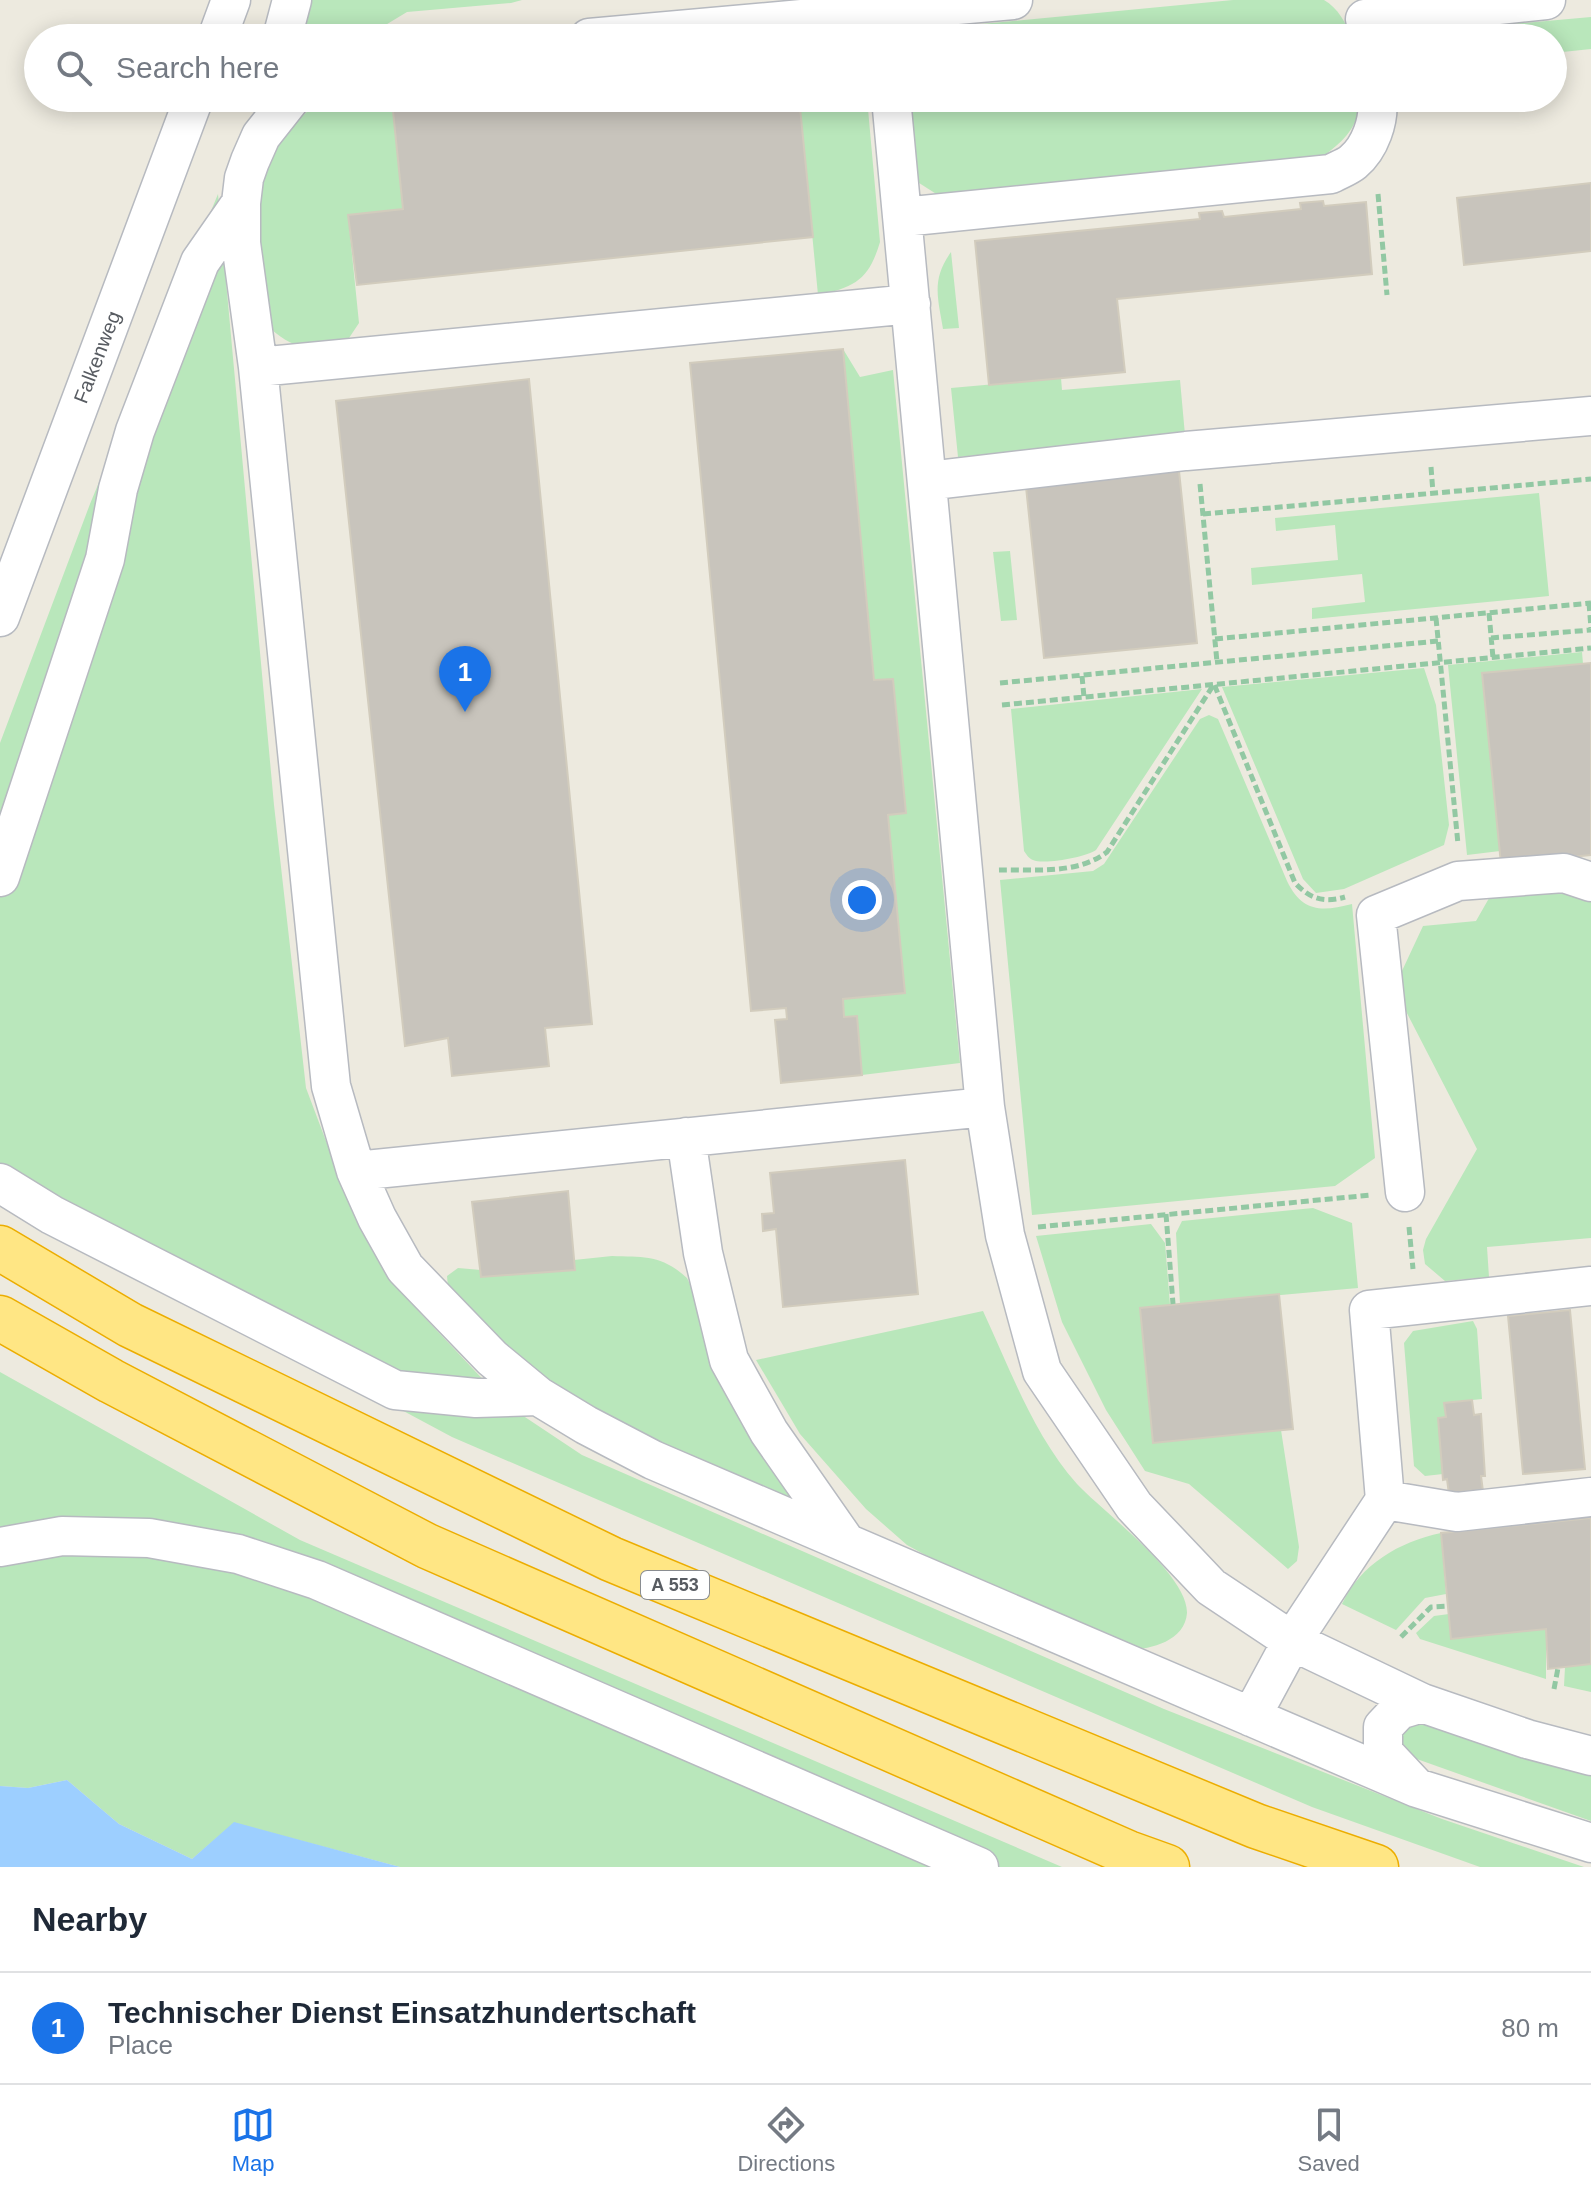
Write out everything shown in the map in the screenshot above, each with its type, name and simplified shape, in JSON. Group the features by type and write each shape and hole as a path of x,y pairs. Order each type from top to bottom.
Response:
{"highway":[{"name":"A 553","path":"0,1248 130,1325 611,1559 1256,1826 1376,1867"},
{"path":"0,1318 111,1381 427,1546 1128,1853 1167,1867"}],"street":[{"path":"222,24 231,0"},
{"path":"286,24 292,0"},
{"path":"775,24 882,16 1013,0"},
{"path":"1362,19 1546,0"},
{"name":"Falkenweg","path":"0,617 189,112"},
{"path":"275,112 261,136 244,178 241,243 258,367 331,1086 356,1171 377,1218 405,1268 482,1349 538,1396 653,1460 1417,1788 1591,1843"},
{"path":"892,112 985,1107 1005,1235 1042,1371 1134,1506 1211,1587 1292,1641 1422,1703 1527,1739 1591,1756"},
{"path":"903,217 1331,174 1353,163 1370,142 1377,112"},
{"path":"0,877 105,559 118,489 140,418 200,262 241,203"},
{"path":"258,367 911,304"},
{"path":"927,481 1197,451 1591,416"},
{"path":"1405,1192 1376,915 1458,881 1564,873 1591,882"},
{"path":"356,1171 985,1107"},
{"path":"686,1137 703,1253 729,1360 769,1432 845,1541"},
{"path":"0,1183 52,1215 395,1390 476,1398 538,1396"},
{"path":"1251,1717 1292,1641 1385,1500 1369,1310 1591,1286"},
{"path":"1385,1500 1457,1512 1591,1497"},
{"path":"0,1547 62,1536 149,1538 238,1554 317,1580 979,1867"},
{"path":"1417,1788 1383,1752 1383,1727 1399,1710 1422,1703"}],"path":[{"path":"1378,194 1387,295"},
{"path":"1197,451 1217,662"},
{"path":"1203,514 1591,479"},
{"path":"1215,639 1590,603 1591,629 1491,638"},
{"path":"1489,613 1493,658"},
{"path":"1436,618 1458,845"},
{"path":"1000,683 1438,641"},
{"path":"1002,705 1591,648"},
{"path":"1082,676 1084,697"},
{"path":"990,871 1077,867 1093,863 1107,852 1214,684"},
{"path":"1214,684 1295,883 1313,898 1328,901 1357,892"},
{"path":"1029,1228 1405,1192 1416,1305"},
{"path":"1166,1214 1173,1304"},
{"path":"1401,1637 1431,1607 1448,1606"},
{"path":"1554,1689 1558,1668"}],"green space":[{"path":"293,0 522,0 407,12 387,24 284,24"},
{"path":"1233,0 1324,0 1345,24 981,24"},
{"path":"1591,17 1591,49 1567,52 1567,24 1513,24"},
{"path":"308,112 393,112 403,209 348,215 359,323 349,338 307,346 290,342 270,328 258,230 258,201 264,174 275,148"},
{"path":"800,112 868,112 880,242 871,265 859,279 842,289 818,295"},
{"path":"910,112 1358,112 1350,131 1325,155 941,197 916,181"},
{"path":"218,194 274,805 306,1088 349,1202 410,1302 507,1405 582,1455 1164,1709 1442,1819 1584,1867 1480,1867 1312,1807 452,1437 0,1195 0,743 90,504"},
{"path":"951,252 959,328 943,329 938,280"},
{"path":"843,349 860,377 893,370 960,1063 862,1075 857,1016 844,1017 843,999 905,993 888,815 906,813 893,679 874,680"},
{"path":"1061,378 1062,390 1180,380 1185,435 958,457 951,388"},
{"path":"1539,493 1549,596 1312,619 1312,608 1365,602 1362,574 1252,585 1251,568 1338,560 1335,525 1276,531 1275,518"},
{"path":"1010,551 1017,620 1001,621 993,552"},
{"path":"1582,652 1583,664 1483,674 1500,851 1467,855 1448,665"},
{"path":"1424,668 1436,705 1449,825 1444,845 1344,889 1316,893 1303,879 1222,687"},
{"path":"1202,689 1096,850 1055,861 1038,861 1029,857 1024,851 1011,709"},
{"path":"1209,715 1218,719 1287,881 1299,899 1322,908 1352,904 1375,1158 1335,1186 1032,1215 1000,880 1093,871 1104,864 1200,719"},
{"path":"1559,887 1591,902 1591,1238 1487,1247 1489,1277 1445,1281 1425,1264 1423,1250 1426,1239 1477,1149 1394,988 1423,926 1476,921 1492,893"},
{"path":"1313,1208 1352,1223 1358,1288 1180,1304 1176,1233 1182,1221"},
{"path":"1151,1224 1165,1243 1170,1305 1140,1308 1153,1442 1281,1430 1299,1547 1297,1561 1288,1569 1189,1484 1145,1471 1106,1410 1062,1322 1036,1236"},
{"path":"612,1256 661,1261 687,1278 794,1500 682,1453 609,1417 551,1382 507,1350 448,1287 447,1276 458,1268 481,1270 482,1277 575,1270 574,1260"},
{"path":"983,1311 1035,1423 1061,1465 1159,1562 1184,1597 1185,1623 1166,1642 1130,1650 962,1575 907,1545 866,1509 800,1434 756,1360"},
{"path":"1473,1321 1477,1329 1482,1399 1444,1403 1446,1417 1438,1418 1443,1474 1425,1476 1414,1466 1404,1343 1413,1331"},
{"path":"0,1372 300,1540 1062,1867 400,1867 234,1823 192,1859 119,1824 67,1780 28,1788 0,1786"},
{"path":"1441,1533 1446,1594 1425,1598 1396,1630 1342,1604 1360,1577 1383,1557 1410,1542"},
{"path":"1449,1614 1451,1639 1546,1629 1546,1679 1420,1639 1416,1633 1434,1616"},
{"path":"1591,1664 1591,1692 1564,1686 1565,1667"},
{"path":"1417,1722 1493,1747 1591,1772 1591,1821 1414,1758 1402,1747 1399,1737 1407,1725"}],"water":[{"path":"67,1780 119,1824 192,1859 234,1822 400,1867 0,1867 0,1786 28,1788"}],"building":[{"path":"393,112 800,112 813,237 357,285 348,215 403,209"},
{"path":"1591,183 1591,251 1464,265 1457,198"},
{"path":"1323,201 1324,206 1366,202 1372,274 1117,299 1125,372 989,385 975,241 1200,219 1199,213 1222,211 1224,217 1301,209 1300,203"},
{"path":"843,349 874,680 893,679 906,813 888,815 905,993 843,999 844,1017 857,1016 862,1075 781,1083 775,1020 787,1019 786,1008 751,1011 690,363"},
{"path":"529,379 592,1024 545,1028 549,1066 452,1076 448,1038 405,1046 336,401"},
{"path":"1179,471 1197,643 1044,658 1026,487"},
{"path":"1591,663 1591,855 1501,864 1482,673"},
{"path":"905,1160 918,1294 783,1307 776,1229 763,1231 762,1214 774,1213 770,1173"},
{"path":"568,1191 575,1270 481,1277 472,1202"},
{"path":"1279,1294 1293,1429 1153,1443 1140,1308"},
{"path":"1570,1310 1585,1469 1523,1474 1508,1316"},
{"path":"1472,1400 1474,1415 1481,1414 1484,1499 1450,1502 1447,1479 1443,1480 1438,1418 1446,1417 1444,1403"},
{"path":"1591,1518 1591,1664 1548,1669 1546,1629 1451,1639 1441,1533"}],"place":[{"name":"Technischer Dienst Einsatzhundertschaft","path":"465,712"}]}
